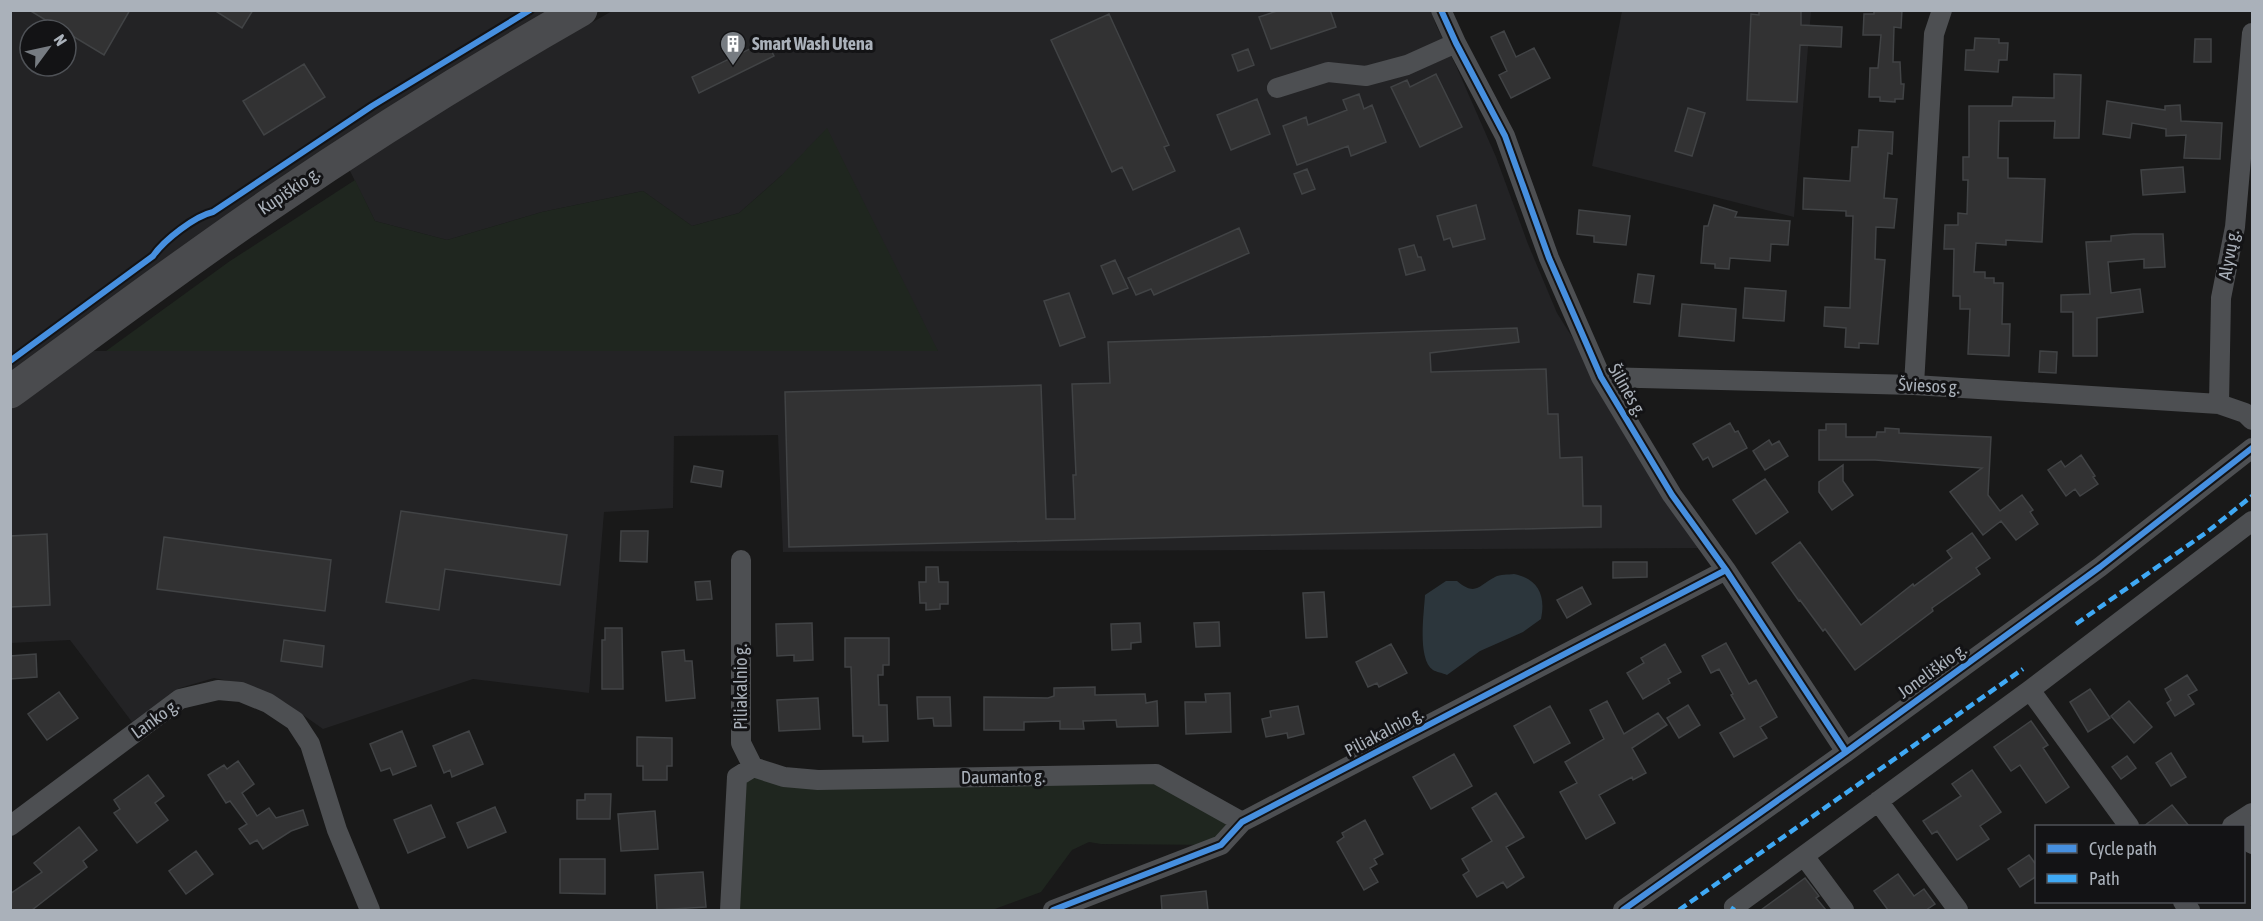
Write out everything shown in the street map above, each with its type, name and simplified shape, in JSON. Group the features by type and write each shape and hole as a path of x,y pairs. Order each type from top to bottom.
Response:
{"highway":[{"name":"Kupiškio g.","path":"10,392 198,254 330,164 474,73 581,10"}],"street":[{"name":"Šilinės g.","path":"1441,10 1505,136 1549,258 1600,377 1672,495 1726,570 1846,752"},
{"path":"1914,385 1934,34 1942,10"},
{"name":"Alyvų g.","path":"2219,404 2221,298 2235,226 2253,33"},
{"path":"1277,88 1328,72 1366,76 1407,65 1456,43"},
{"name":"Šviesos g.","path":"1600,377 1914,385 2219,404 2245,413 2253,420"},
{"name":"Joneliškio g.","path":"1623,910 1846,752 2100,567 2253,448"},
{"path":"1735,909 2030,690 2253,520"},
{"name":"Piliakalnio g.","path":"741,560 741,743 753,767"},
{"name":"Piliakalnio g.","path":"1053,910 1221,845 1242,822 1726,570"},
{"name":"Lanko g.","path":"10,826 180,699 218,690 241,692 268,703 295,721 310,744 337,830 370,910"},
{"path":"2030,690 2128,825"},
{"path":"730,910 736,777 753,767"},
{"name":"Daumanto g.","path":"753,767 784,777 818,780 1156,774 1242,822"},
{"path":"1878,801 1958,910"},
{"path":"2245,831 2253,844"},
{"path":"1804,856 1844,910"}],"shaded area":[{"path":"11,11 551,11 11,374"},
{"path":"612,11 1431,11 1496,157 1528,244 1557,313 1705,548 783,552 778,435 674,436 673,508 604,512 589,693 473,679 323,729 286,703 248,685 214,678 180,688 132,722 70,640 11,643 10,410 91,351 938,351 782,175 739,213 692,226 643,191 542,212 447,240 375,221 349,169 472,91"},
{"path":"1622,11 1811,11 1794,217 1592,166"},
{"path":"827,128 938,351 106,351 230,261 355,180 375,221 447,240 542,212 643,191 692,226 739,213 782,175"},
{"path":"1514,574 1529,580 1538,589 1542,603 1541,619 1523,632 1480,651 1447,675 1433,670 1428,664 1423,646 1425,595 1446,581 1457,581 1473,589 1497,576"},
{"path":"1156,774 1242,822 1221,845 1089,842 1072,850 1041,892 992,910 730,910 737,777"}],"building":[{"path":"29,10 130,10 104,55 78,39 78,18 42,18"},
{"path":"214,10 253,10 242,28"},
{"path":"1280,10 1330,10 1336,27 1271,49 1259,17"},
{"path":"1759,10 1801,10 1801,25 1842,27 1841,47 1800,45 1797,102 1747,100 1751,14 1759,15"},
{"path":"1874,10 1902,10 1901,28 1894,27 1893,62 1900,62 1901,84 1904,84 1903,99 1895,99 1895,102 1880,101 1880,97 1869,97 1870,68 1878,68 1881,35 1863,35 1864,14 1874,14"},
{"path":"1109,14 1169,145 1164,147 1175,171 1133,190 1122,167 1112,172 1051,40"},
{"path":"1504,31 1516,57 1534,48 1550,78 1511,98 1499,75 1507,71 1491,37"},
{"path":"1975,38 1999,39 1999,43 2008,43 2007,60 1999,60 1998,72 1965,70 1966,50 1974,50"},
{"path":"2195,39 2211,39 2211,62 2194,62"},
{"name":"Smart Wash Utena","path":"766,41 774,56 699,93 692,77"},
{"path":"1248,49 1254,65 1238,71 1232,55"},
{"path":"304,64 325,97 264,135 243,101"},
{"path":"1436,74 1462,127 1420,147 1391,87 1407,80 1410,87"},
{"path":"2054,74 2081,75 2079,138 2054,138 2055,121 1999,121 1998,158 2008,158 2008,178 2045,179 2042,242 2006,240 2006,245 1976,243 1974,272 1985,272 1985,278 1994,278 1994,283 2003,283 2002,324 2010,324 2009,356 1968,354 1970,309 1960,309 1960,296 1953,296 1954,249 1944,249 1945,225 1958,225 1958,213 1967,214 1968,180 1963,180 1963,157 1969,157 1969,106 2012,106 2013,97 2054,98"},
{"path":"1359,94 1364,109 1372,105 1386,142 1351,156 1348,146 1297,165 1283,126 1306,117 1308,125 1347,110 1343,100"},
{"path":"1257,99 1270,134 1231,150 1217,115"},
{"path":"2107,101 2165,110 2165,106 2180,105 2181,121 2222,123 2220,159 2184,158 2186,135 2166,136 2166,129 2132,123 2130,138 2103,134"},
{"path":"1688,108 1705,113 1692,156 1675,151"},
{"path":"1859,130 1893,132 1892,154 1888,153 1884,198 1897,199 1894,228 1876,227 1875,259 1885,260 1878,344 1859,343 1859,348 1845,347 1846,328 1824,326 1825,307 1850,308 1853,216 1846,216 1846,211 1803,209 1804,178 1850,181 1852,147 1858,147"},
{"path":"2183,167 2185,192 2143,195 2141,170"},
{"path":"1307,169 1315,189 1302,194 1294,174"},
{"path":"1476,205 1485,239 1453,247 1450,238 1444,240 1437,216"},
{"path":"1714,205 1737,212 1735,217 1790,221 1788,245 1771,244 1770,261 1730,258 1729,269 1715,268 1715,264 1701,263 1704,226 1708,226"},
{"path":"1579,210 1630,216 1626,245 1594,242 1594,236 1577,234"},
{"path":"1239,228 1249,253 1154,295 1151,289 1136,295 1128,278"},
{"path":"2163,234 2165,267 2144,268 2144,259 2108,262 2111,293 2140,289 2143,312 2097,318 2097,356 2073,356 2073,312 2061,312 2061,295 2090,294 2086,242 2111,241 2111,236"},
{"path":"1414,245 1425,270 1406,275 1399,249"},
{"path":"1115,260 1128,288 1113,294 1101,266"},
{"path":"1638,274 1654,276 1650,304 1634,302"},
{"path":"1745,288 1786,291 1784,321 1743,318"},
{"path":"1069,293 1085,337 1060,346 1044,301"},
{"path":"1682,304 1736,309 1734,341 1679,336"},
{"path":"1517,328 1519,342 1430,353 1431,372 1546,369 1548,414 1558,414 1560,458 1582,457 1583,506 1601,506 1601,527 789,547 785,392 1041,385 1046,519 1075,519 1073,475 1076,475 1072,384 1110,383 1108,342"},
{"path":"2040,351 2057,352 2056,373 2039,372"},
{"path":"1730,423 1735,432 1738,431 1747,448 1713,467 1708,457 1703,460 1693,444"},
{"path":"1826,424 1846,424 1846,437 1876,437 1877,432 1885,432 1885,428 1899,429 1899,433 1991,437 1988,495 2000,511 2022,495 2033,510 2030,512 2038,524 2016,540 2001,521 1983,535 1950,492 1982,468 1875,460 1819,460 1819,430 1826,430"},
{"path":"1769,440 1772,445 1779,441 1788,456 1765,470 1753,451"},
{"path":"2081,455 2098,484 2080,496 2075,489 2066,496 2048,470 2061,461 2065,467"},
{"path":"1843,465 1843,481 1853,495 1832,510 1819,492 1819,482"},
{"path":"694,466 723,471 721,487 691,482"},
{"path":"1765,479 1788,512 1756,534 1733,500"},
{"path":"401,511 567,535 560,585 445,569 439,610 386,602"},
{"path":"621,531 648,531 647,562 620,561"},
{"path":"1972,533 1990,558 1976,568 1980,574 1932,608 1933,611 1855,670 1825,629 1823,631 1799,601 1772,563 1800,542 1861,625 1913,584 1914,586 1952,558 1947,551"},
{"path":"47,534 50,605 10,607 10,536"},
{"path":"164,537 331,560 325,611 157,589"},
{"path":"1613,562 1647,562 1647,577 1613,578"},
{"path":"926,567 938,567 939,582 948,582 948,604 940,604 940,609 926,610 926,603 920,603 919,582 926,582"},
{"path":"710,581 712,599 697,600 695,582"},
{"path":"1582,587 1591,604 1567,618 1557,600"},
{"path":"1324,592 1327,637 1306,638 1303,593"},
{"path":"1219,622 1220,646 1196,647 1194,623"},
{"path":"812,623 813,660 794,661 794,655 777,656 776,624"},
{"path":"1140,623 1141,642 1131,643 1131,649 1112,650 1111,624"},
{"path":"605,628 622,628 623,689 602,689 602,640 605,640"},
{"path":"845,638 889,638 889,665 883,665 883,675 878,675 879,705 887,705 888,741 863,742 863,736 853,736 851,667 845,667"},
{"path":"284,640 324,646 322,667 281,661"},
{"path":"1726,643 1749,684 1756,680 1777,717 1760,727 1767,738 1734,757 1720,733 1745,719 1719,669 1711,673 1702,656"},
{"path":"1391,644 1407,673 1379,687 1377,683 1368,687 1356,662"},
{"path":"1665,644 1681,672 1668,679 1670,683 1643,699 1627,673 1644,663 1641,658"},
{"path":"684,650 685,661 692,661 695,698 666,701 662,652"},
{"path":"36,654 37,677 10,679 10,656"},
{"path":"2187,675 2197,690 2188,695 2194,704 2175,716 2167,703 2171,700 2165,689"},
{"path":"1095,687 1095,695 1145,694 1146,703 1157,701 1158,726 1117,727 1116,720 1083,721 1084,729 1060,729 1060,721 1024,722 1024,730 984,730 984,697 1048,698 1054,696 1054,688"},
{"path":"2090,689 2110,718 2088,732 2070,702"},
{"path":"59,692 78,718 47,740 28,714"},
{"path":"1230,693 1231,732 1186,734 1185,702 1206,702 1205,694"},
{"path":"917,697 950,697 951,726 934,726 933,718 918,719"},
{"path":"818,698 820,729 779,731 777,700"},
{"path":"1607,701 1624,734 1658,713 1667,725 1632,748 1646,773 1633,780 1632,777 1599,795 1615,823 1586,839 1560,792 1577,783 1565,762 1604,739 1590,710"},
{"path":"2129,701 2152,727 2134,743 2111,716"},
{"path":"1688,705 1700,725 1679,738 1667,718"},
{"path":"1298,706 1304,734 1288,738 1287,733 1266,737 1262,719 1271,717 1270,711"},
{"path":"1550,706 1570,743 1534,763 1514,726"},
{"path":"2031,721 2048,745 2043,748 2069,787 2046,803 2020,765 2011,771 1994,747"},
{"path":"402,731 416,766 393,775 390,768 381,771 370,744"},
{"path":"469,731 483,764 452,777 450,770 444,773 433,746"},
{"path":"637,737 672,738 672,766 667,766 667,780 643,780 643,766 637,766"},
{"path":"2171,753 2186,777 2171,786 2156,763"},
{"path":"1454,754 1472,786 1431,809 1413,777"},
{"path":"2127,756 2136,768 2121,779 2112,767"},
{"path":"238,761 254,784 242,793 257,816 269,808 276,818 303,810 308,825 291,831 263,849 257,840 250,844 239,829 247,824 230,801 226,803 208,775 224,765 227,769"},
{"path":"1972,770 2001,812 1980,826 1989,839 1957,860 1937,831 1932,834 1923,821 1961,796 1952,784"},
{"path":"148,775 164,796 155,803 168,820 137,843 114,813 120,809 114,800"},
{"path":"1496,793 1524,837 1506,847 1524,877 1507,888 1503,882 1477,897 1463,875 1469,871 1462,859 1492,841 1472,808"},
{"path":"585,794 611,794 610,819 577,819 577,800 585,800"},
{"path":"431,805 445,837 408,853 394,820"},
{"path":"2172,805 2188,825 2145,825"},
{"path":"495,807 506,832 468,848 457,823"},
{"path":"655,811 658,849 621,851 618,814"},
{"path":"1365,820 1383,854 1374,859 1377,864 1370,868 1378,882 1364,890 1337,842 1344,837 1342,833"},
{"path":"79,827 97,850 83,861 87,867 32,910 10,910 10,894 42,872 34,863"},
{"path":"196,851 213,874 186,894 169,871"},
{"path":"2029,855 2035,863 2035,877 2020,887 2008,869"},
{"path":"560,859 605,859 605,894 560,893"},
{"path":"703,872 706,907 657,910 655,875"},
{"path":"1898,874 1914,896 1924,889 1935,904 1926,910 1888,910 1874,891"},
{"path":"1805,878 1819,896 1816,898 1826,910 1761,910"},
{"path":"1206,891 1208,910 1162,910 1161,896"}],"marked path":[{"path":"2076,624 2207,532 2252,496"},
{"path":"1679,910 2023,669"}],"cycle path":[{"path":"10,361 153,256 180,229 213,212 372,106 530,10"},
{"path":"1441,10 1505,136 1549,258 1601,377 1672,495 1726,570 1846,752"},
{"path":"1623,910 1846,752 2100,567 2252,448"},
{"path":"1053,910 1221,845 1242,822 1726,570"}],"place":[{"name":"Smart Wash Utena","path":"733,67"}]}
